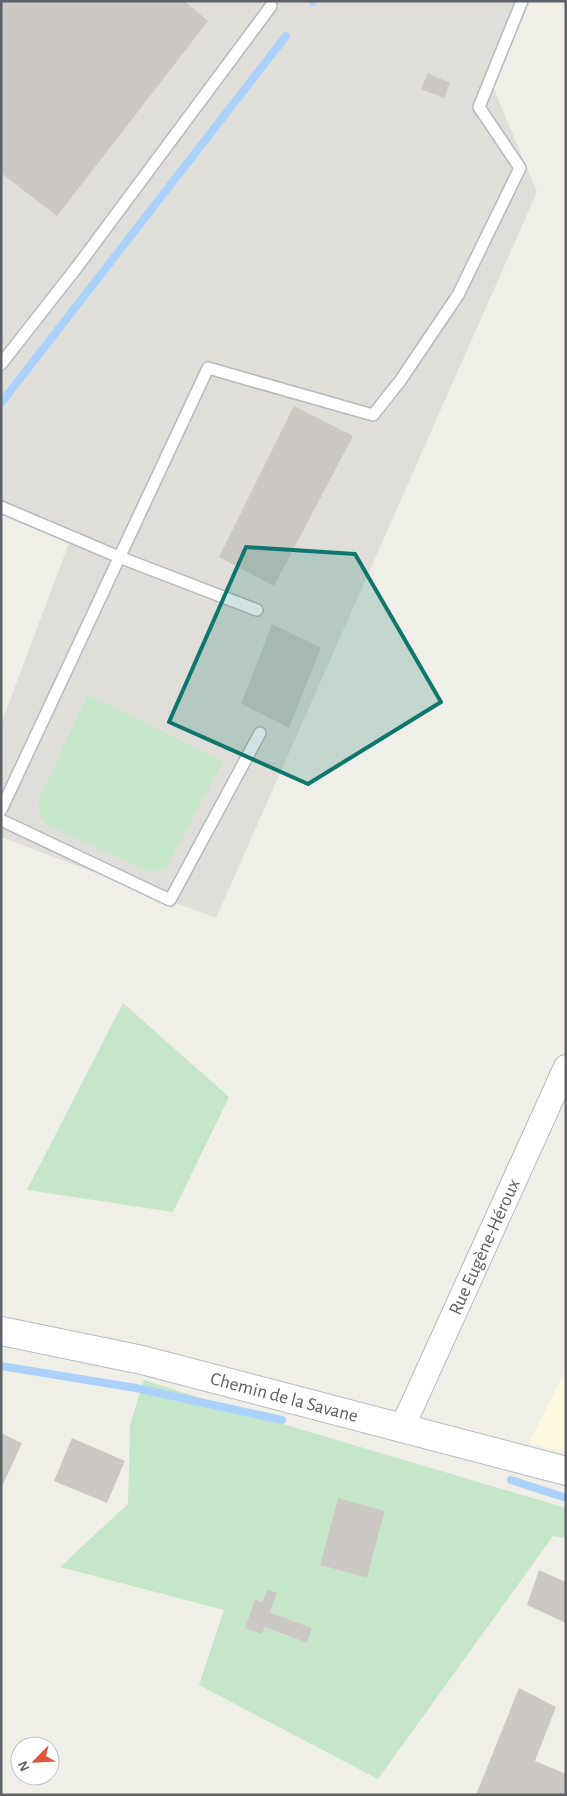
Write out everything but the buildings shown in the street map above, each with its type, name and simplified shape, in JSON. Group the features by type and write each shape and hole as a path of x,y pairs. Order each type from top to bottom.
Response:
{"street":[{"name":"Rue Eugène-Héroux","path":"402,1428 566,1066"},
{"name":"Chemin de la Savane","path":"1,1331 142,1360 566,1471"}],"lane":[{"path":"1,810 208,368 373,415 400,381 458,295 520,168 480,107 522,1"},
{"path":"1,364 272,6"},
{"path":"1,507 119,557 257,610"},
{"path":"1,820 170,900 260,733"}],"highlighted area":[{"path":"246,547 355,554 441,702 308,784 169,722"}],"shaded area":[{"path":"1,1 518,1 491,82 537,192 216,918 1,837 1,724 72,535 1,504"},
{"path":"566,1369 566,1453 529,1443"}],"green space":[{"path":"88,695 223,761 166,869 150,872 46,824 40,817 39,799"},
{"path":"123,1003 229,1097 173,1212 27,1190"},
{"path":"144,1380 283,1424 566,1508 566,1538 553,1536 378,1779 199,1685 224,1610 60,1567 128,1504 130,1425","holes":["338,1499 385,1512 367,1578 320,1565","268,1589 276,1593 270,1612 312,1628 307,1643 265,1627 262,1634 245,1628 255,1599 262,1602"]}],"waterway":[{"path":"1,403 286,36"},
{"path":"1,1366 136,1388 282,1420"},
{"path":"511,1480 566,1498"}]}
